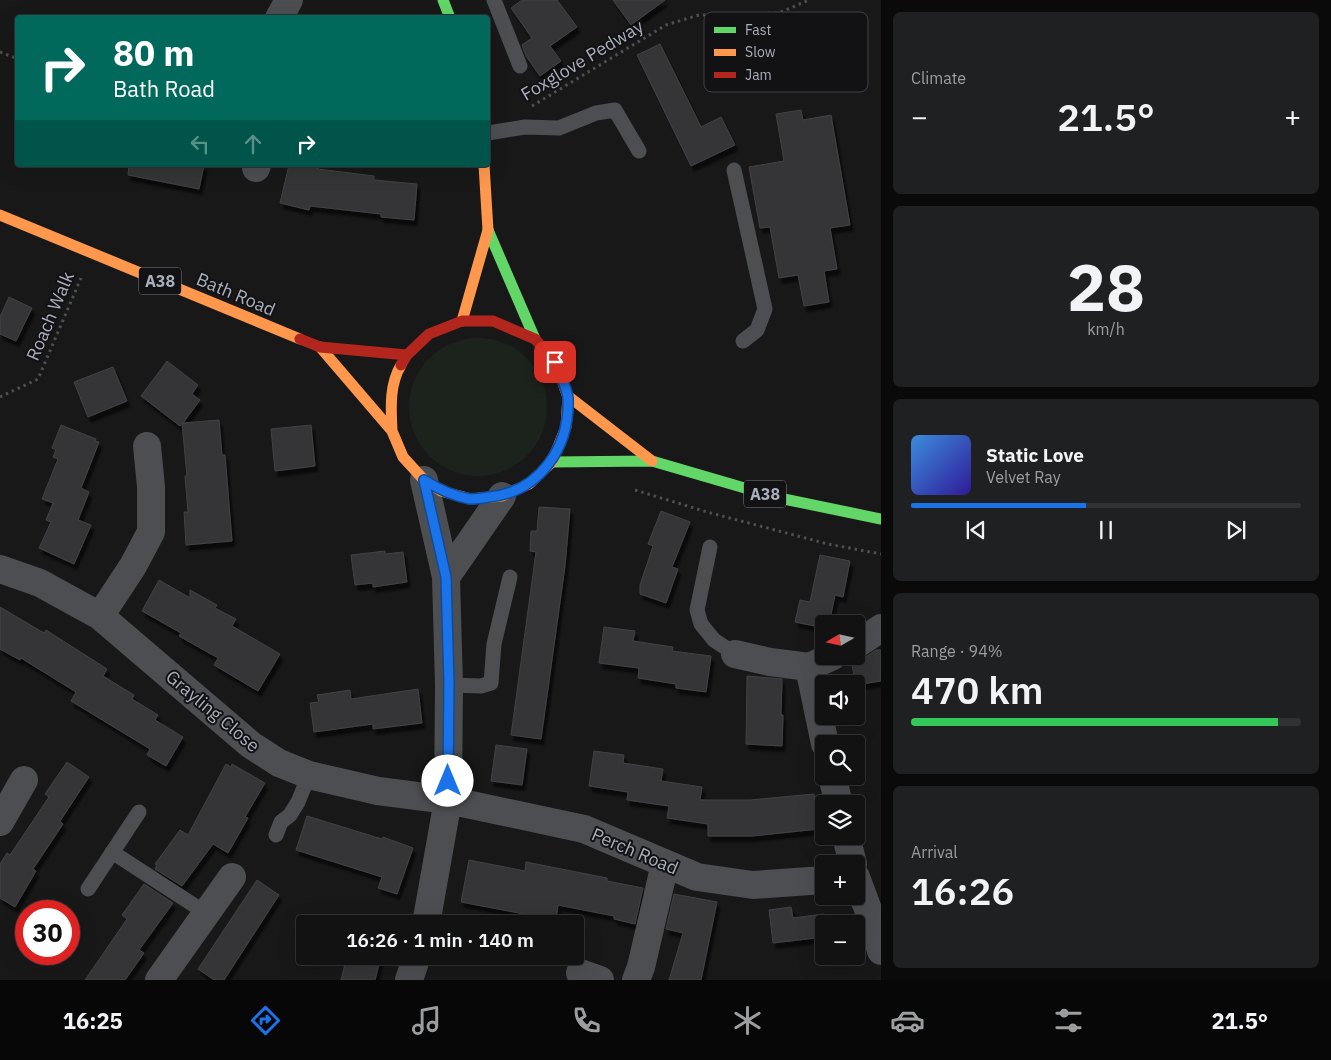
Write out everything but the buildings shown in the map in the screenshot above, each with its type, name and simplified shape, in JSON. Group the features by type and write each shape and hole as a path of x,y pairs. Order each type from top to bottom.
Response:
{"main road":[{"path":"443,0 449,15"},
{"path":"462,321 488,230 484,167"},
{"name":"Bath Road","path":"0,215 320,347 407,355"},
{"path":"488,230 535,339"},
{"name":"Bath Road","path":"320,347 392,431 403,457 424,480 441,490 471,499 502,496 529,484 552,462 566,427 568,396 555,362 535,339 493,321 462,321 430,334 407,355 398,370 390,400 392,431"},
{"name":"A38","path":"568,396 652,461"},
{"name":"A38","path":"552,462 652,461 779,498 881,519"}],"street":[{"path":"281,15 289,0"},
{"path":"100,616 133,566 151,532 151,488 148,446"},
{"path":"424,480 446,577 449,684 448,800 428,915"},
{"path":"446,577 502,496"},
{"name":"Grayling Close","path":"0,569 40,583 100,616 252,745 279,763 309,775 378,791 448,800"},
{"path":"865,639 881,628"},
{"path":"735,654 770,662 815,662"},
{"path":"821,665 825,735"},
{"name":"Perch Road","path":"448,800 584,829 696,877 753,885 815,881"},
{"path":"636,980 641,967 665,864"},
{"path":"159,980 232,877"},
{"path":"865,900 881,951"},
{"path":"409,980 413,965"}],"lane":[{"path":"494,0 520,66"},
{"path":"490,134 526,126 559,128 596,113 615,110 639,151"},
{"path":"734,170 766,309 757,330 743,342"},
{"path":"710,547 697,610 701,624 714,640 735,654"},
{"path":"449,684 481,686 491,683 494,644 510,577"},
{"path":"276,835 282,822 290,815 298,802 309,775"},
{"path":"88,889 139,812"},
{"path":"112,852 206,913"}],"path":[{"name":"Foxglove Pedway","path":"781,12 809,0"},
{"name":"Foxglove Pedway","path":"526,109 666,25 704,15"},
{"path":"0,52 15,58"},
{"name":"Roach Walk","path":"0,397 38,379 92,253"},
{"path":"630,489 828,544 881,554"}],"shaded area":[{"path":"478,338 504,343 527,358 542,381 547,407 542,433 527,456 504,471 478,476 452,471 429,456 414,433 409,407 414,381 429,358 452,343"}],"traffic: fast":[{"path":"443,0 449,15"},
{"path":"488,230 535,339"},
{"path":"552,462 652,461 779,498 881,519"}],"traffic: slow":[{"path":"462,321 488,230 484,167"},
{"path":"0,215 300,339"},
{"path":"320,347 392,431 403,457 424,480 441,491 471,499 502,496 529,484 552,462 566,427 568,396 565,389"},
{"path":"392,431 391,406 394,381 401,365"},
{"path":"568,396 652,461"}],"traffic: jam":[{"path":"401,365 407,355 429,334 462,321 493,321 535,339 555,362 565,389"},
{"path":"300,339 320,347 407,355"}],"route":[{"path":"448,781 449,684 446,577 424,480 441,490 471,499 502,496 529,484 552,462 566,427 568,396 555,362"}]}
